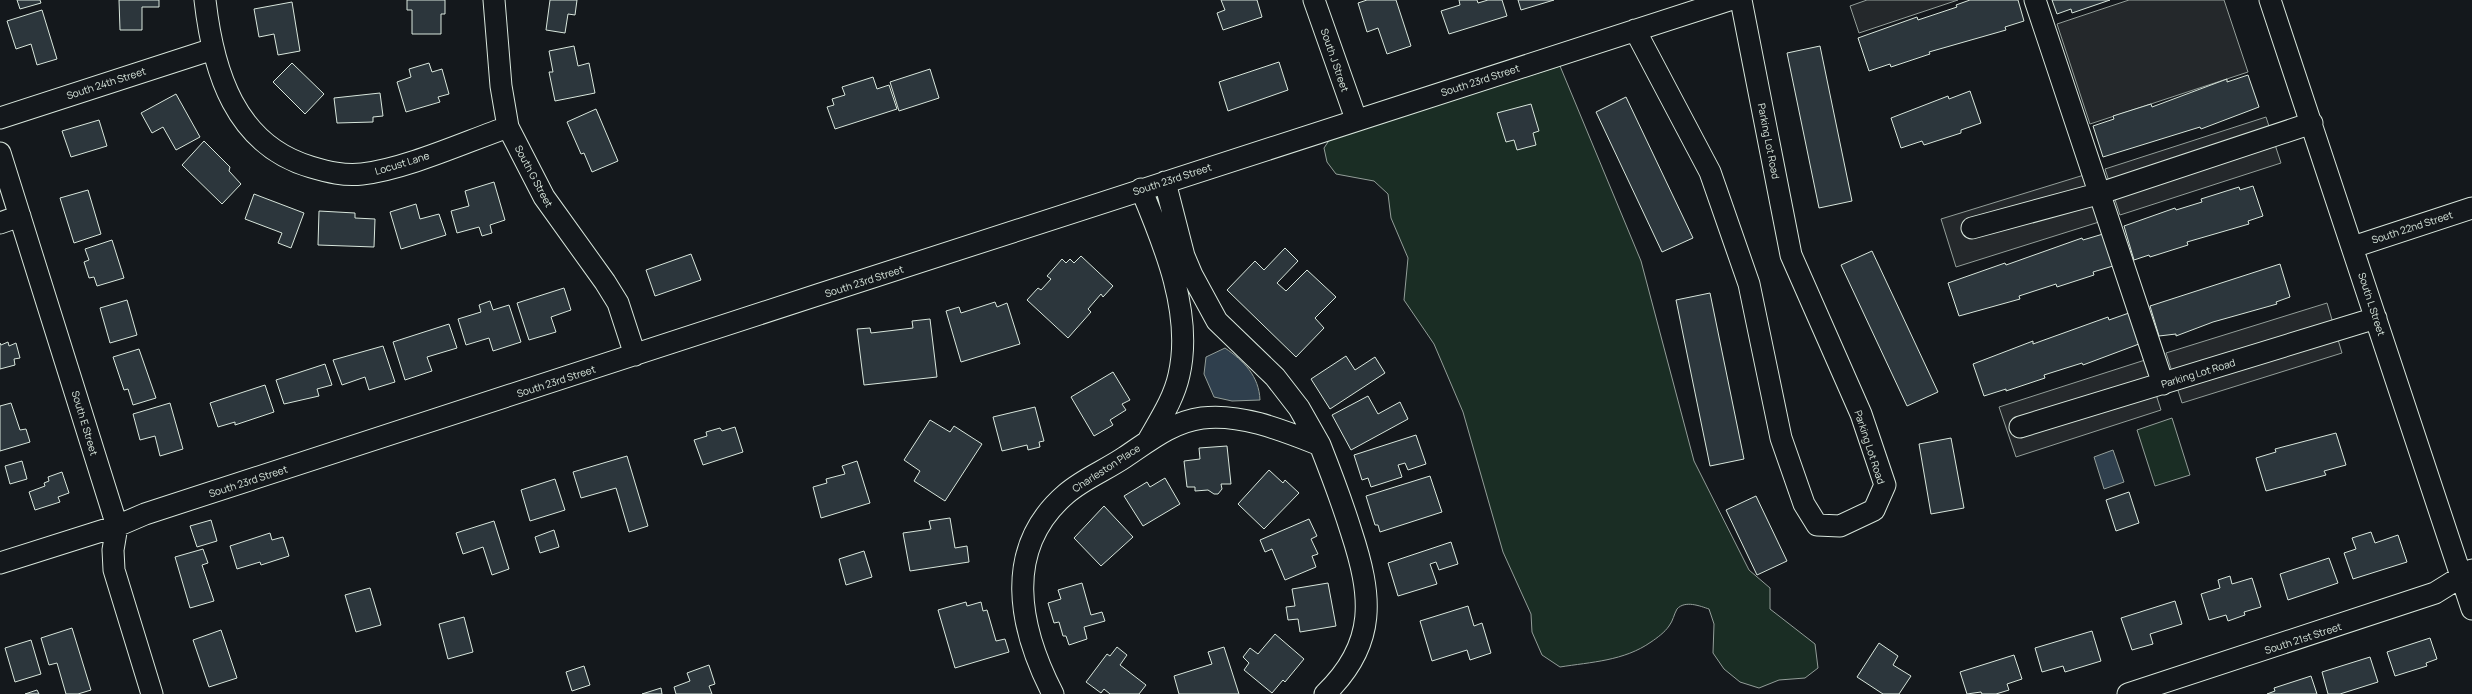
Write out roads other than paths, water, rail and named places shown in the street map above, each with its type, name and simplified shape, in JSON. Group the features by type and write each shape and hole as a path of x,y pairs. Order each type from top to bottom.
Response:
{"street":[{"name":"Locust Lane","path":"205,0 212,49 221,78 234,106 256,136 283,156 330,173 346,175 386,170 508,127"},
{"name":"South G Street","path":"494,0 501,86 508,127 544,197 605,282 618,303 635,355"},
{"name":"South J Street","path":"1314,0 1356,119"},
{"name":"South 23rd Street","path":"0,563 117,526 145,514 1356,119 1729,0"},
{"name":"Parking Lot Road","path":"1635,30 1710,172 1749,284 1781,438 1804,504 1817,525 1840,526 1874,510 1885,485 1861,414 1792,255 1741,0"},
{"path":"2035,0 2101,193 2163,384"},
{"name":"South L Street","path":"2270,0 2376,318 2467,573 2472,609"},
{"name":"South 24th Street","path":"0,118 212,49"},
{"path":"1972,228 2101,193 2312,123"},
{"name":"South E Street","path":"0,153 117,526 113,550 114,570 152,694"},
{"path":"1164,182 1184,256 1192,275 1218,321 1275,377 1299,408 1320,445 1338,488 1362,562 1367,586 1367,611 1362,637 1353,660 1339,680 1325,694"},
{"name":"Charleston Place","path":"1142,189 1157,227 1182,313 1184,343 1179,376 1168,406 1148,440"},
{"name":"South 22nd Street","path":"2353,247 2472,208"},
{"path":"0,223 20,216"},
{"name":"Parking Lot Road","path":"2020,428 2376,318"},
{"name":"Charleston Place","path":"1053,694 1041,671 1022,604 1022,582 1026,556 1035,532 1049,511 1066,494 1148,440 1173,426 1202,418 1224,418 1264,426 1320,445"},
{"name":"South 21st Street","path":"2128,694 2435,593 2467,573"}],"water":[{"path":"1225,348 1238,358 1249,370 1257,384 1260,400 1232,401 1214,397 1204,374 1206,357"},
{"path":"2113,450 2124,482 2104,489 2094,457"}]}
